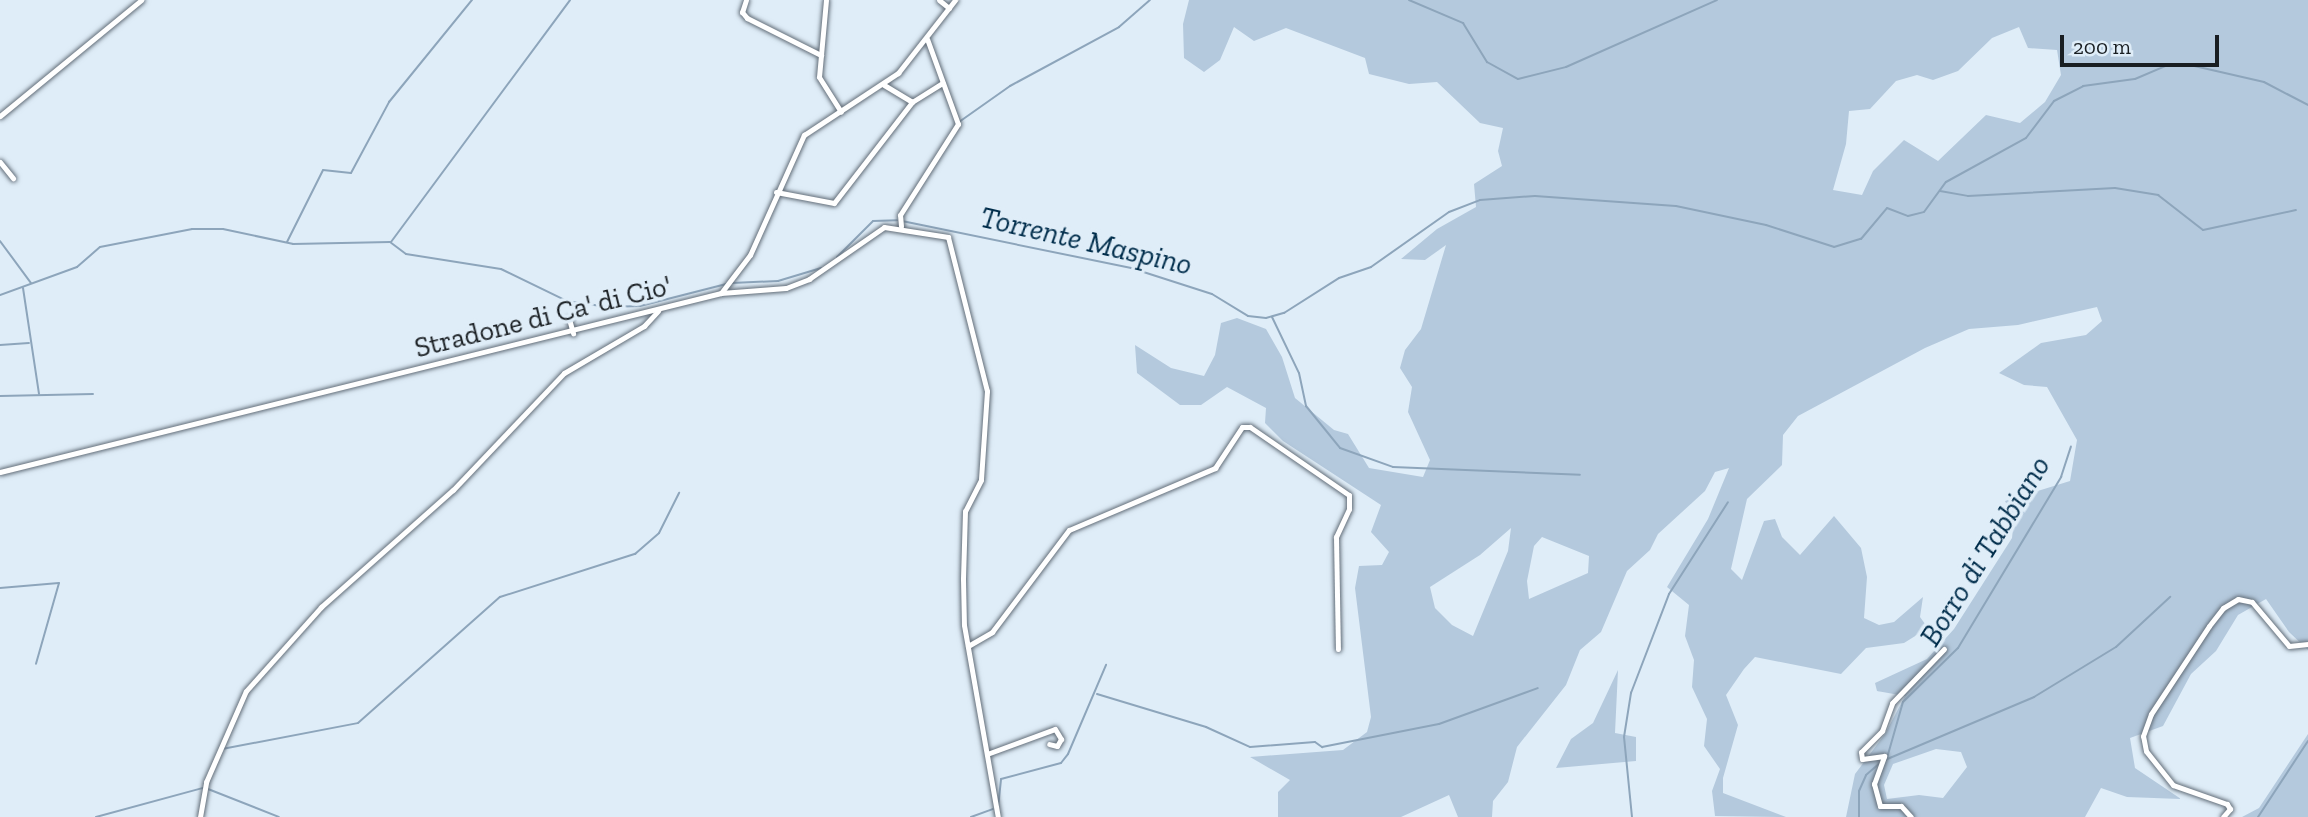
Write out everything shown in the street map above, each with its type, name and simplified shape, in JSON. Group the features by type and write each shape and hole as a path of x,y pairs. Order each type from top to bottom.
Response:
{"street":[{"path":"0,116 141,0"},
{"path":"746,0 742,12 747,18 821,54"},
{"path":"826,0 819,78 841,112"},
{"path":"939,0 949,8"},
{"path":"721,293 750,255 776,192 804,135 884,85 927,38 955,0"},
{"path":"927,38 958,124 900,215 901,226 948,237 987,391 981,480 965,511 963,579 968,646 998,817"},
{"path":"776,192 834,203 912,102 942,83"},
{"path":"884,85 912,102"},
{"path":"0,162 13,178"},
{"name":"Stradone di Ca' di Cio'","path":"0,472 573,333 721,293 798,283 830,267 871,234 901,226"},
{"path":"200,817 206,782 246,691 321,607 453,491 564,373 644,326 658,311"},
{"path":"569,319 573,333"},
{"path":"968,646 992,632 1069,530 1215,468 1242,428 1250,428 1349,495 1349,509 1336,537 1338,649"},
{"path":"2224,817 2230,809 2227,804 2173,785 2146,751 2143,736 2151,714 2209,626 2223,608 2238,599 2252,602 2289,646 2308,644"},
{"path":"1911,817 1901,806 1880,806 1874,784 1884,756 1862,759 1861,752 1882,731 1892,702 1944,649"},
{"path":"987,754 1048,728 1060,739 1057,746 1049,744"}],"shaded area":[{"path":"1189,0 2308,0 2308,650 2289,632 2266,599 2238,615 2216,651 2191,674 2163,726 2130,738 2135,768 2181,799 2127,797 2101,788 2085,817 1846,817 1855,774 1885,734 1905,696 1877,691 1875,683 1927,659 1954,629 2012,538 2014,518 2005,501 2070,481 2077,440 2047,387 2024,385 1999,373 2041,343 2086,335 2102,321 2097,307 2018,325 1969,329 1925,348 1798,416 1783,435 1782,465 1747,499 1731,569 1742,580 1764,521 1775,519 1782,537 1800,555 1834,516 1861,548 1867,577 1864,618 1879,625 1894,622 1923,597 1920,617 1928,628 1904,643 1866,648 1841,674 1755,657 1744,669 1726,695 1738,725 1723,778 1723,793 1786,817 1715,816 1712,791 1720,769 1704,746 1707,719 1692,687 1694,660 1685,636 1689,605 1667,587 1708,519 1729,468 1715,472 1705,491 1658,534 1650,550 1627,571 1601,632 1580,650 1566,685 1517,747 1508,782 1493,801 1492,817 1458,817 1449,795 1401,817 1278,817 1278,792 1290,780 1250,757 1343,750 1367,732 1371,717 1355,588 1359,566 1382,565 1389,552 1371,532 1381,505 1283,441 1265,423 1266,408 1227,387 1201,405 1180,405 1137,373 1135,345 1171,368 1204,376 1215,355 1221,323 1237,318 1266,329 1282,357 1295,398 1334,430 1348,434 1369,468 1423,477 1430,460 1408,412 1412,387 1400,368 1405,350 1421,329 1446,245 1425,260 1401,259 1437,229 1476,207 1474,184 1502,166 1498,151 1503,128 1480,123 1437,82 1409,84 1369,74 1365,58 1286,28 1254,41 1234,27 1220,60 1204,72 1184,58 1183,24","holes":["2019,27 2028,48 2057,50 2061,75 2045,102 2020,123 1986,115 1938,161 1904,140 1873,171 1862,195 1833,190 1846,144 1849,111 1870,109 1896,81 1917,75 1933,80 1958,71 1992,38","1511,528 1508,551 1473,636 1452,625 1435,608 1430,587 1480,555","1542,537 1589,556 1588,573 1529,599 1527,581 1534,546","1936,749 1961,752 1967,767 1943,798 1919,795 1887,799 1884,785 1893,764"]},
{"path":"1618,670 1615,733 1636,737 1636,761 1556,768 1571,739 1593,723"},
{"path":"2308,734 2308,817 2242,817 2259,808"}],"waterway":[{"path":"287,242 323,170 351,173 389,102 472,0"},
{"path":"391,242 570,0"},
{"path":"959,122 1010,86 1119,27 1150,0"},
{"path":"1409,0 1463,23 1487,62 1518,79 1566,67 1717,0"},
{"name":"Torrente Maspino","path":"902,221 1131,268 1212,294 1248,316 1266,318 1284,313 1339,278 1371,267 1449,212 1480,200 1535,196 1676,206 1766,225 1834,247 1861,239 1887,208 1908,216 1924,212 1946,182 2026,138 2054,101 2083,86 2135,79 2168,65 2190,65 2264,82 2308,105"},
{"name":"Torrente Maspino","path":"1940,191 1968,196 2115,188 2158,195 2203,230 2296,210"},
{"name":"Torrente Maspino","path":"837,257 873,221 897,220"},
{"name":"Torrente Maspino","path":"0,295 77,267 100,247 192,229 223,229 293,244 390,242 406,254 501,269 567,301 608,307 640,306 726,284"},
{"path":"0,241 31,283"},
{"name":"Torrente Maspino","path":"732,283 778,281 821,268"},
{"path":"23,288 39,394"},
{"path":"1272,317 1299,373 1306,406 1340,448 1393,467 1580,475"},
{"path":"0,345 29,343"},
{"path":"0,396 93,394"},
{"name":"Borro di Tabbiano","path":"1887,758 1903,702 1958,648 2061,477 2071,447"},
{"path":"222,749 358,723 500,597 635,554 659,533 679,493"},
{"path":"1632,817 1624,737 1631,693 1669,594 1728,502"},
{"path":"0,588 59,583 36,664"},
{"path":"1885,760 2034,697 2116,647 2170,597"},
{"path":"998,808 1001,779 1061,763 1068,754 1106,665"},
{"path":"1097,694 1206,727 1250,747 1315,742 1322,747 1439,724 1538,688"},
{"path":"2258,817 2308,741"},
{"name":"Borro di Tabbiano","path":"1859,817 1859,791 1866,775 1880,763"},
{"path":"96,817 203,788"},
{"path":"208,789 279,817"},
{"path":"971,817 993,809"}]}
